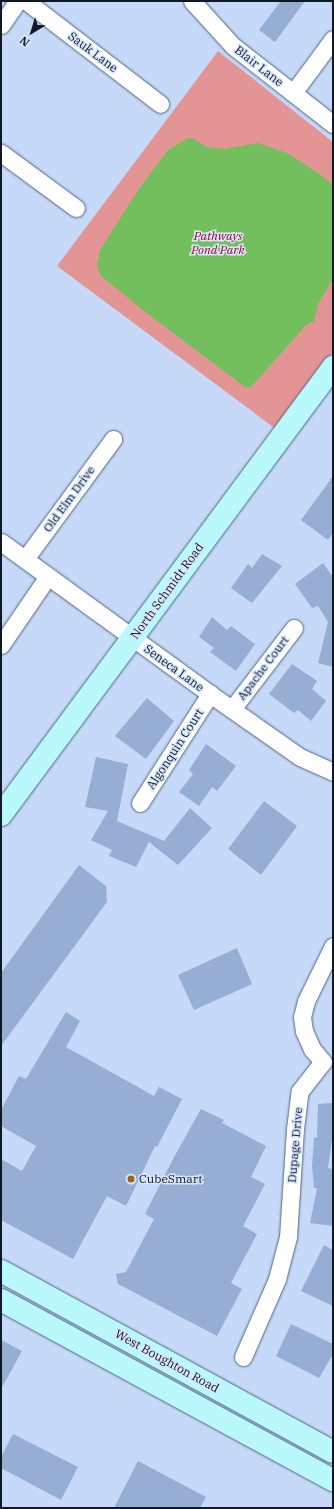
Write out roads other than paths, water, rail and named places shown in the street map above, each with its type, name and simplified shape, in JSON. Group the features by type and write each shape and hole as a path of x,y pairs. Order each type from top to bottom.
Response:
{"main road":[{"name":"North Schmidt Road","path":"1,815 333,367"},
{"name":"West Boughton Road","path":"1,1271 333,1452"},
{"name":"West Boughton Road","path":"1,1300 333,1480"}],"street":[{"path":"1,25 18,1"},
{"name":"Sauk Lane","path":"26,1 160,104"},
{"name":"Blair Lane","path":"192,1 233,46 333,124"},
{"path":"293,93 333,39"},
{"path":"1,153 76,208"},
{"name":"Old Elm Drive","path":"24,559 113,438"},
{"name":"Seneca Lane","path":"1,542 210,694 300,757 333,772"},
{"path":"1,645 48,576"},
{"name":"Apache Court","path":"232,708 294,628"},
{"name":"Algonquin Court","path":"140,803 210,694"},
{"name":"Dupage Drive","path":"243,1357 277,1279 288,1237 295,1129 300,1091 328,1064 312,1049 304,1031 302,1017 306,1001 333,946"}],"place":[{"name":"CubeSmart","path":"131,1179"}],"park label":[{"name":"Pathways Pond Park","path":"218,243"}]}
